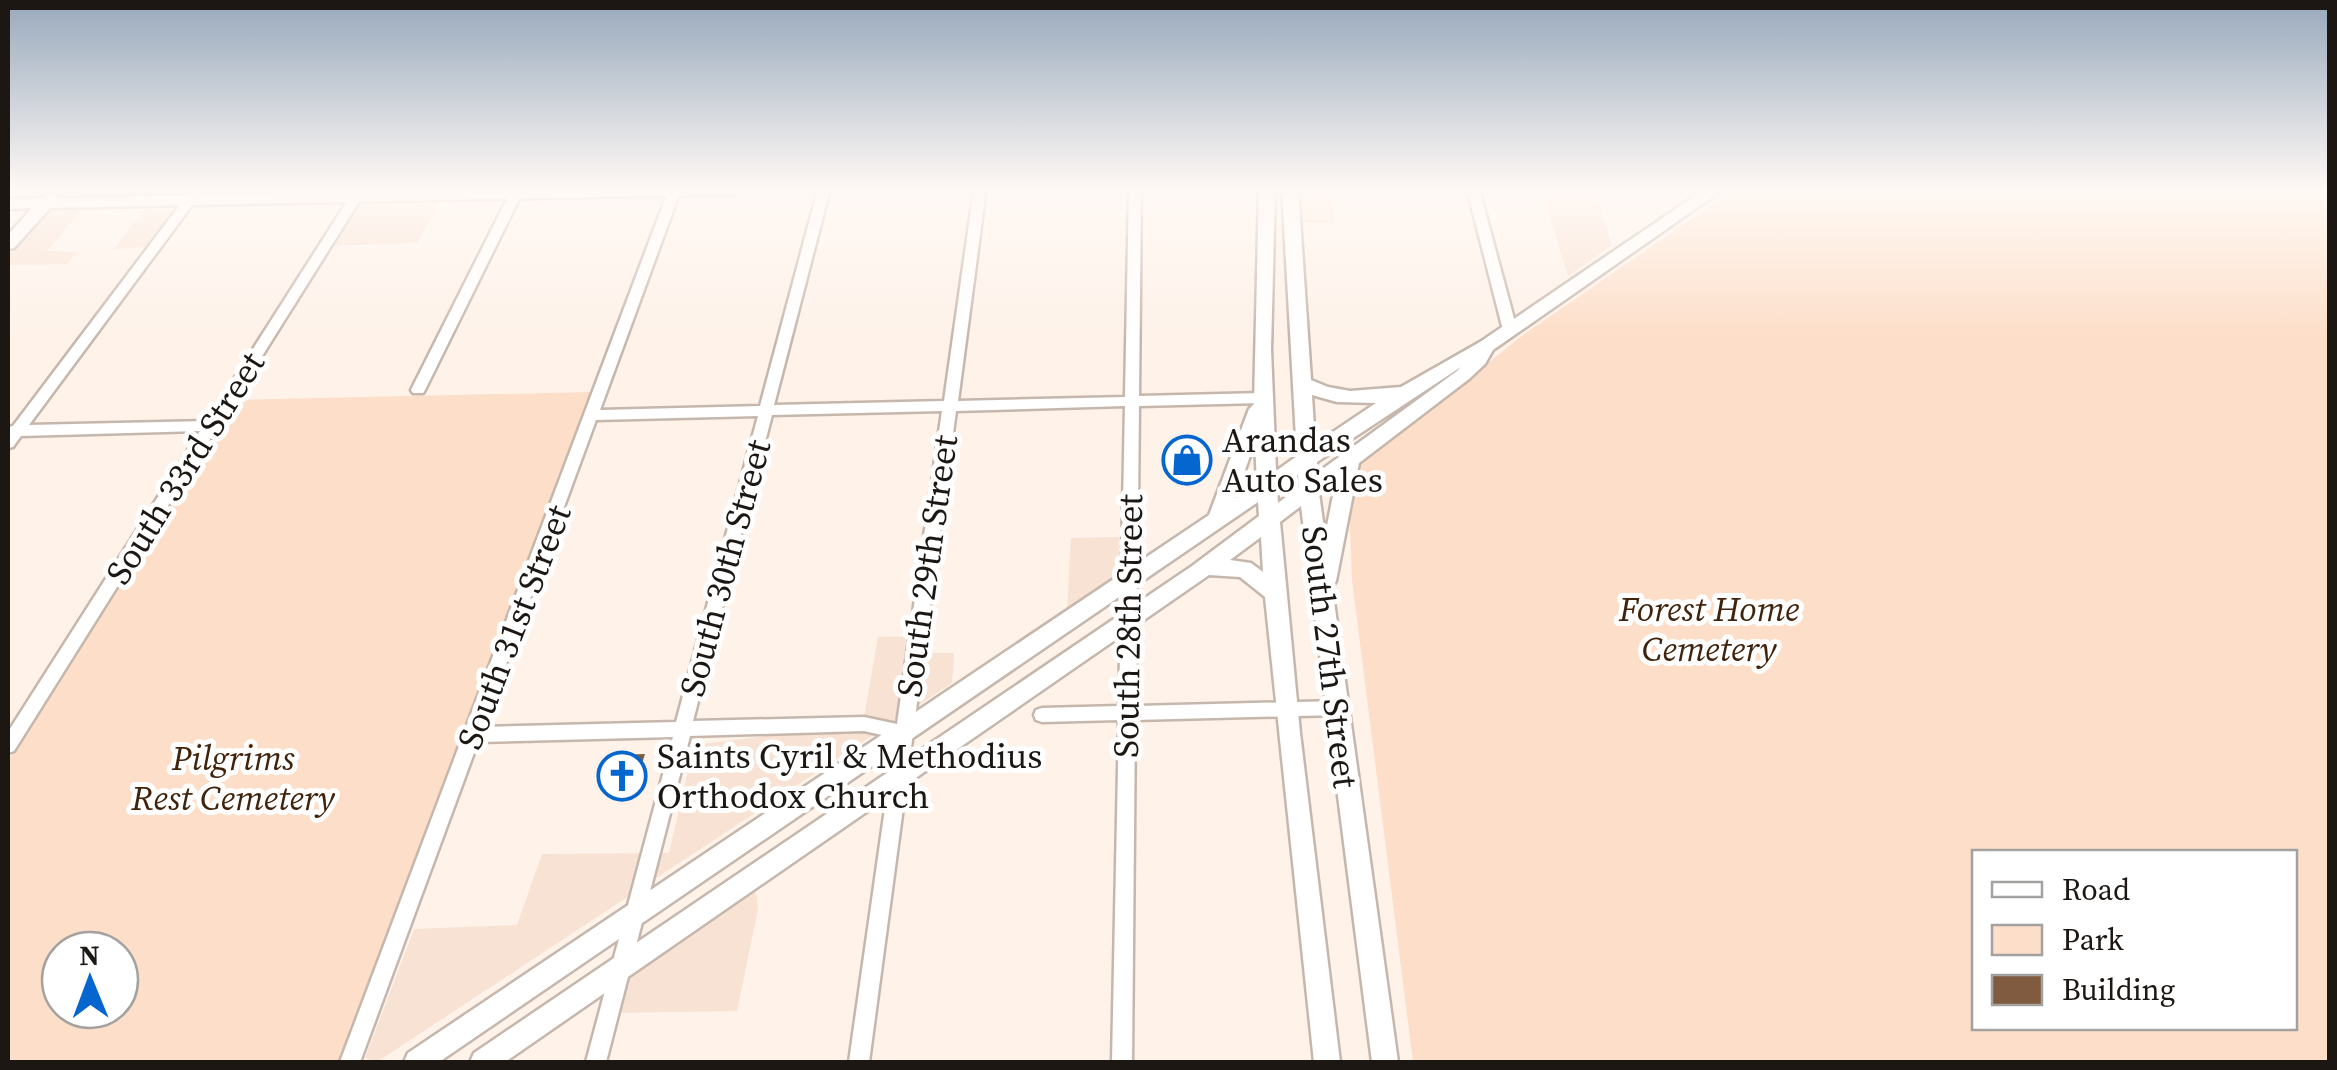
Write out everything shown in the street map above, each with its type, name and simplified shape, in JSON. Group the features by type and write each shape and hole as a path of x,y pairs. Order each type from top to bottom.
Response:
{"main road":[{"name":"South 27th Street","path":"1266,239 1262,398 1267,488 1286,709 1326,1062"},
{"name":"South 27th Street","path":"1293,239 1309,493 1385,1062"},
{"path":"417,1062 1405,392 1456,359 1486,346 1644,239"},
{"path":"483,1062 1206,567 1463,375 1479,360 1486,346"},
{"path":"1301,382 1313,391 1333,396 1405,392"},
{"path":"1217,520 1262,398"},
{"path":"1322,602 1343,476 1350,460"},
{"path":"1206,567 1244,569 1275,593"}],"street":[{"path":"10,435 160,239"},
{"name":"South 33rd Street","path":"8,746 330,239"},
{"path":"418,390 493,239"},
{"name":"South 31st Street","path":"350,1062 656,239"},
{"name":"South 30th Street","path":"596,1062 811,239"},
{"name":"South 29th Street","path":"859,1062 973,239"},
{"name":"South 28th Street","path":"1122,1062 1134,239"},
{"path":"1486,239 1510,330"},
{"path":"593,415 1262,398"},
{"path":"10,435 212,426"},
{"path":"1042,716 1336,708"},
{"path":"473,735 864,724 904,733"}],"shaded area":[{"path":"13,239 57,239 47,251 77,252 67,264 8,265 8,244"},
{"path":"122,239 154,239 148,247 114,249"},
{"path":"330,239 419,239 417,243 326,246"},
{"path":"1557,239 1610,239 1612,245 1568,276"},
{"path":"1119,537 1118,575 1067,610 1071,538"},
{"path":"918,636 916,653 954,653 952,683 377,1062 365,1058 414,929 517,925 542,854 669,853 694,745 863,724 878,637"},
{"path":"748,880 757,896 758,909 737,1011 609,1013 620,968"}],"green space":[{"name":"Forest Home Cemetery","path":"1662,239 2329,239 2329,1062 1413,1062 1352,580 1348,480 1354,470 1523,335"},
{"name":"Pilgrims Rest Cemetery","path":"592,392 339,1062 8,1062 8,761 234,400"}],"building":[{"name":"Saints Cyril & Methodius Orthodox Church","path":"645,754 633,792 608,793 608,759 613,755"}],"place":[{"name":"Arandas Auto Sales","path":"1187,460"},
{"name":"Saints Cyril & Methodius Orthodox Church","path":"622,776"}]}
